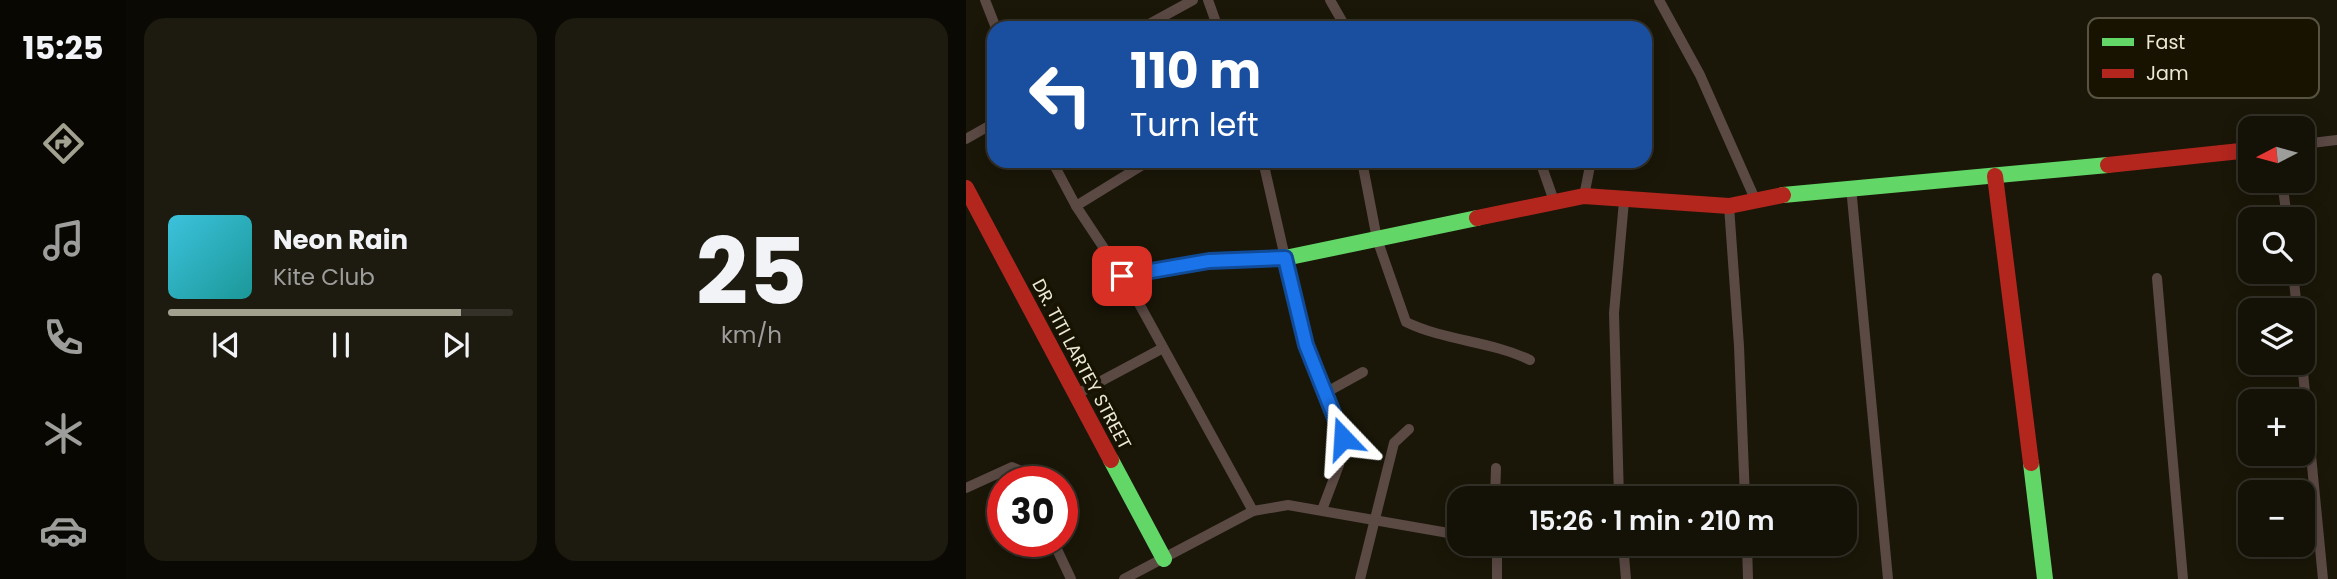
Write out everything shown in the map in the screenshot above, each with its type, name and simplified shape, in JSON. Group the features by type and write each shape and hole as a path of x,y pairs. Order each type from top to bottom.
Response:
{"street":[{"path":"985,0 993,21"},
{"path":"1155,21 1194,0"},
{"path":"1208,0 1216,21"},
{"path":"1330,0 1342,21"},
{"path":"1658,0 1700,75 1755,199"},
{"path":"966,139 987,127"},
{"path":"2315,143 2337,140"},
{"path":"1122,276 1209,261 1285,258 1584,196 1624,201 1728,206 1755,199 1851,187 1995,176 2238,151"},
{"path":"1056,168 1076,206 1122,276 1253,511"},
{"path":"1076,206 1138,168"},
{"path":"1265,168 1302,335 1325,393 1336,412 1345,446 1322,510"},
{"path":"1363,168 1377,239 1406,322 1419,328 1493,346 1530,360"},
{"path":"1542,168 1554,201"},
{"path":"1584,196 1590,168"},
{"path":"1995,176 2045,579"},
{"path":"1851,187 1888,579"},
{"name":"DR. TITI LARTEY STREET","path":"966,188 1164,559"},
{"path":"1619,486 1614,313 1624,201"},
{"path":"1728,206 1740,346 1745,486"},
{"path":"2157,278 2183,579"},
{"path":"1077,394 1163,348"},
{"path":"1325,393 1363,373"},
{"path":"2303,375 2323,579"},
{"path":"1360,579 1394,443 1409,429"},
{"path":"1495,486 1496,467"},
{"path":"966,488 987,478"},
{"path":"1124,579 1253,511 1288,505 1447,534"},
{"path":"1497,556 1497,579"},
{"path":"1624,556 1626,579"},
{"path":"1747,556 1748,579"},
{"path":"1061,557 1071,579"}],"traffic: fast":[{"path":"1783,195 2108,165"},
{"path":"1122,276 1209,261 1285,258 1477,218"},
{"path":"1111,460 1164,559"},
{"path":"2031,463 2045,579"}],"traffic: jam":[{"path":"2108,165 2238,151"},
{"path":"1995,176 2031,463"},
{"path":"966,188 1111,460"},
{"path":"1477,218 1584,196 1729,206 1783,195"}],"route":[{"path":"1122,276 1209,261 1285,258 1296,313 1306,345 1316,375 1336,412 1343,438"}]}
